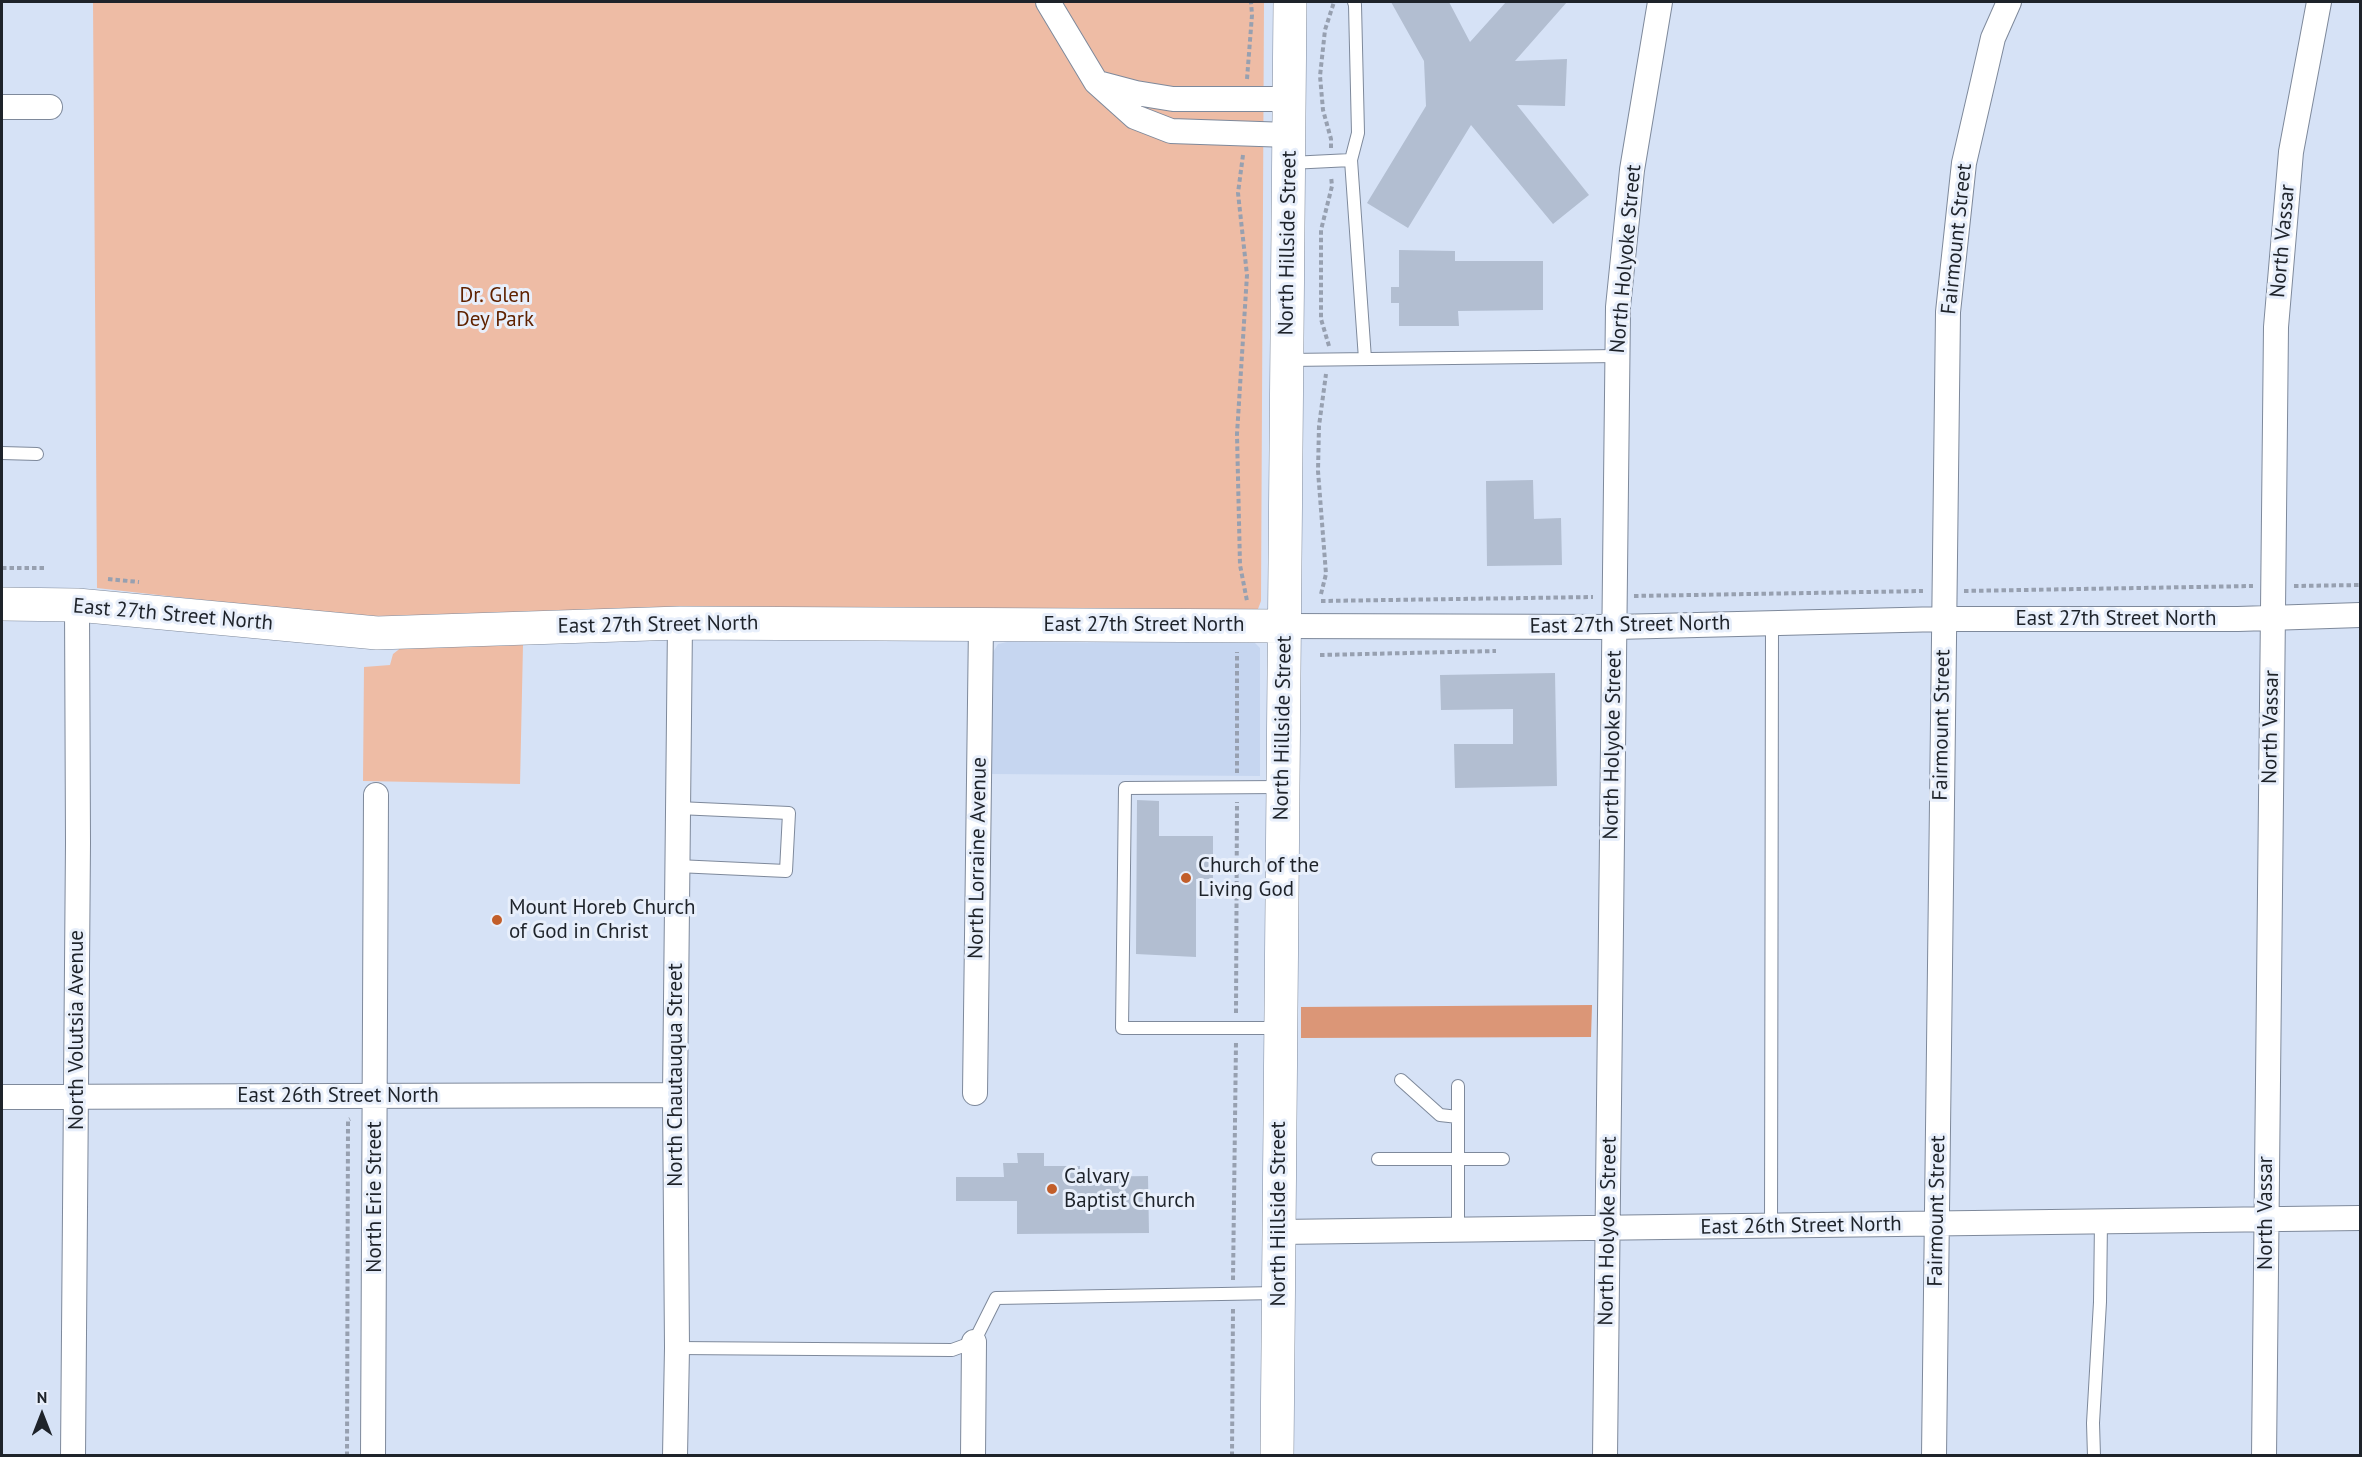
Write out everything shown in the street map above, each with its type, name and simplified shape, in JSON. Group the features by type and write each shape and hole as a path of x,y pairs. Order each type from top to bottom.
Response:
{"main road":[{"name":"North Hillside Street","path":"1277,1455 1290,2"},
{"name":"East 27th Street North","path":"2,604 77,605 377,633 680,622 1284,626"}],"street":[{"path":"1048,2 1096,82 1135,117 1171,131 1244,133 1289,149"},
{"name":"North Holyoke Street","path":"1605,1455 1618,307 1632,170 1660,2"},
{"name":"Fairmount Street","path":"1934,1455 1948,312 1964,163 1993,38 2009,2"},
{"name":"North Vassar","path":"2264,1455 2276,327 2291,153 2319,2"},
{"path":"1096,82 1136,93 1173,99 1289,99"},
{"path":"2,107 50,107"},
{"name":"North Volutsia Avenue","path":"73,1455 77,605"},
{"name":"East 27th Street North","path":"1284,626 1615,627 1943,619 2272,618 2361,615"},
{"name":"North Chautauqua Street","path":"675,1455 677,1348 675,1095 680,622"},
{"name":"North Lorraine Avenue","path":"975,1093 981,624"},
{"name":"North Erie Street","path":"373,1455 376,795"},
{"name":"East 26th Street North","path":"2,1097 675,1095"},
{"name":"East 26th Street North","path":"1278,1232 2361,1218"},
{"path":"972,1455 974,1342"}],"lane":[{"path":"1354,2 1358,133 1352,160 1365,359"},
{"path":"1289,149 1331,161 1352,160"},
{"path":"1287,360 1618,356"},
{"path":"2,453 37,454"},
{"path":"1771,1227 1772,623"},
{"path":"1281,1028 1122,1028 1125,788 1283,787"},
{"path":"677,866 786,871 789,813 678,808"},
{"path":"1401,1080 1440,1115 1458,1117"},
{"path":"1458,1086 1458,1230"},
{"path":"1378,1159 1503,1159"},
{"path":"2094,1455 2093,1423 2100,1302 2101,1221"},
{"path":"677,1348 952,1350 974,1342 996,1299 1279,1293"}],"path":[{"path":"1246,99 1251,2"},
{"path":"1321,594 1326,574 1318,480 1319,426 1329,345 1321,319 1321,230 1332,186 1331,139 1323,110 1320,76 1325,30 1334,2"},
{"path":"1244,133 1238,194 1247,275 1237,434 1240,565 1247,604"},
{"path":"2,568 45,568"},
{"path":"1321,601 2361,585"}],"shaded area":[{"path":"1007,642 1255,643 1260,648 1260,776 991,774 992,654 998,644"},
{"path":"1592,1005 1591,1037 1301,1038 1301,1007"}],"green space":[{"name":"Dr. Glen Dey Park","path":"93,2 1264,2 1261,601 1258,609 1250,613 343,616 97,588"},
{"path":"523,645 520,784 363,781 364,667 390,665 393,654 402,647"}],"building":[{"path":"1391,2 1449,2 1470,42 1506,2 1567,2 1515,61 1567,59 1565,106 1517,105 1589,195 1553,224 1471,125 1408,228 1367,203 1426,106 1424,61"},
{"path":"1399,250 1455,251 1455,261 1543,261 1543,310 1458,311 1459,326 1399,326 1399,303 1391,303 1391,287 1399,287"},
{"path":"1533,480 1534,519 1561,518 1562,565 1487,566 1486,481"},
{"path":"1555,673 1557,786 1455,788 1454,744 1513,744 1513,709 1441,710 1440,675"},
{"name":"Church of the Living God","path":"1137,800 1159,801 1159,836 1213,836 1213,879 1196,879 1196,957 1136,954"},
{"name":"Calvary Baptist Church","path":"1017,1153 1044,1153 1044,1166 1080,1166 1080,1177 1148,1176 1149,1233 1017,1234 1017,1201 956,1201 956,1177 1004,1177 1003,1163 1018,1163"}],"place":[{"name":"Church of the Living God","path":"1186,878"},
{"name":"Mount Horeb Church of God in Christ","path":"497,920"},
{"name":"Calvary Baptist Church","path":"1052,1189"}]}
